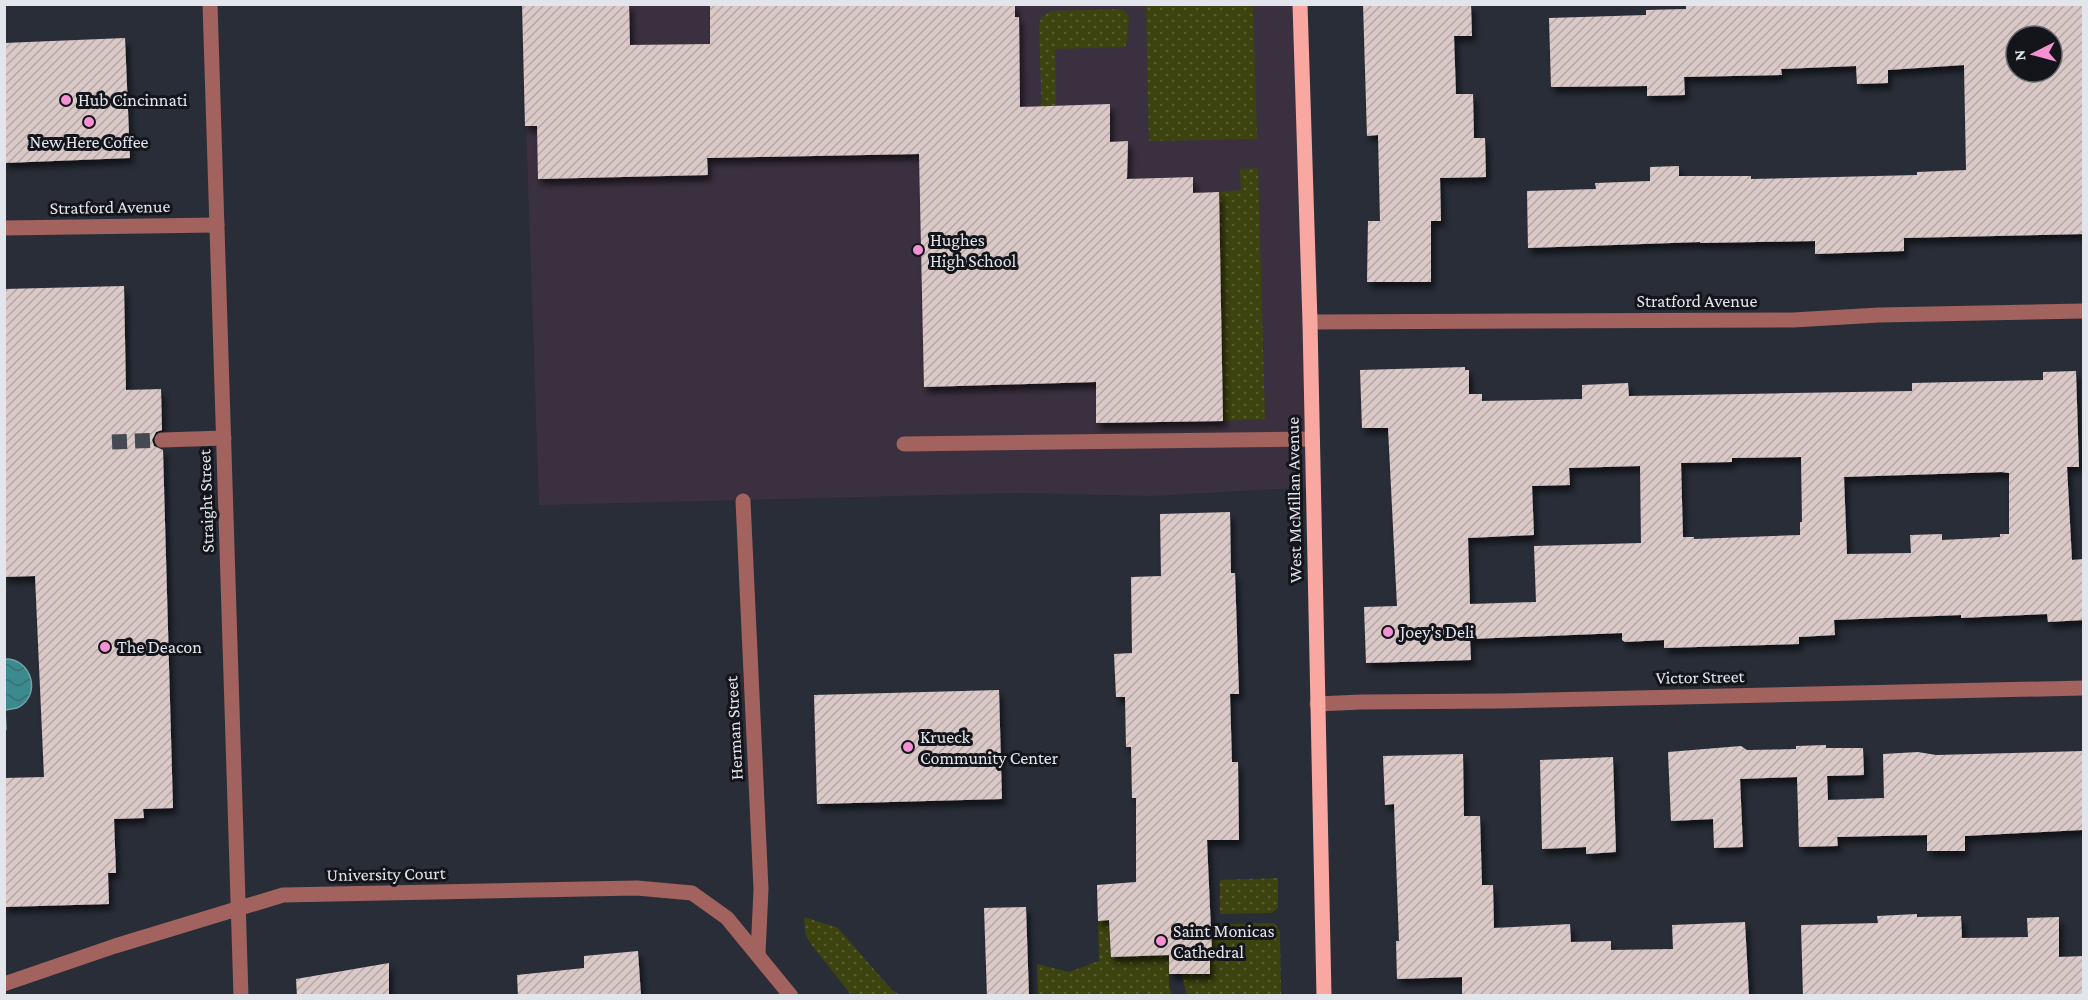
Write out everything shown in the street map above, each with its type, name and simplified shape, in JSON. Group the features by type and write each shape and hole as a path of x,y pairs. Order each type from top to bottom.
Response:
{"main road":[{"name":"West McMillan Avenue","path":"1300,4 1314,487 1324,996"}],"street":[{"name":"Straight Street","path":"210,4 241,996"},
{"name":"Stratford Avenue","path":"4,228 217,225"},
{"name":"Stratford Avenue","path":"1310,322 1793,320 1880,315 2084,311"},
{"path":"162,440 224,438"},
{"path":"904,444 1311,438"},
{"name":"Herman Street","path":"743,501 761,889 758,954"},
{"name":"Victor Street","path":"1317,704 2084,688"},
{"name":"University Court","path":"4,984 115,946 283,896 637,888 692,893 727,918 791,996"}],"shaded area":[{"name":"Hughes High School","path":"522,5 1300,5 1314,487 1152,496 1021,493 539,505"}],"green space":[{"path":"1146,5 1253,5 1257,139 1149,141"},
{"path":"1122,9 1129,16 1125,47 1055,49 1057,147 1043,148 1039,24 1042,17 1051,11"},
{"path":"1258,168 1265,419 1223,421 1219,192 1241,190 1240,169"},
{"path":"1278,878 1278,908 1272,913 1220,914 1220,880"},
{"path":"804,917 838,928 892,990 900,995 851,995 811,944 805,933"},
{"path":"1109,920 1111,957 1169,955 1169,986 1172,995 1038,995 1037,964 1069,972 1099,961 1098,921"},
{"path":"1275,923 1280,932 1281,995 1187,995 1181,974 1212,953 1211,928 1221,928 1221,924"}],"water":[{"path":"5,659 14,660 27,670 32,686 26,701 19,707 5,710"}],"building":[{"name":"Hughes High School","path":"522,4 629,4 630,45 710,44 710,4 1015,4 1015,17 1019,17 1020,107 1110,104 1110,142 1128,141 1127,179 1193,177 1193,193 1219,192 1223,421 1096,423 1096,382 924,387 919,154 707,158 708,175 538,179 537,126 525,126"},
{"path":"1363,4 1471,4 1472,36 1454,36 1456,94 1473,94 1474,138 1485,138 1486,177 1440,178 1441,221 1431,221 1431,282 1367,282 1368,221 1380,221 1378,135 1367,136"},
{"path":"1686,4 2084,4 2084,234 1904,238 1904,251 1815,254 1815,241 1700,242 1528,248 1527,191 1596,189 1595,183 1650,181 1650,167 1679,166 1679,176 1751,176 1751,179 1917,175 1917,172 1966,170 1964,65 1888,70 1888,83 1857,84 1856,66 1781,69 1782,75 1684,77 1685,95 1647,96 1647,86 1551,87 1549,18 1646,15 1646,10 1686,9"},
{"name":"Hub Cincinnati","path":"125,38 130,158 4,163 4,43"},
{"name":"The Deacon","path":"124,286 126,390 161,389 162,430 156,432 152,440 154,446 163,450 173,808 143,809 144,818 114,819 116,873 108,873 109,904 4,907 4,778 44,777 35,576 4,577 4,289"},
{"path":"1465,367 1465,370 1469,370 1469,394 1482,394 1482,401 1582,399 1582,385 1628,383 1629,396 1912,391 1912,383 2043,380 2043,372 2076,371 2079,467 2067,467 2072,560 2084,559 2084,620 2048,622 2047,614 1834,620 1835,635 1799,637 1799,644 1664,648 1664,640 1625,642 1622,640 1622,633 1470,639 1471,660 1366,663 1364,607 1397,606 1388,428 1362,428 1360,370","holes":["1801,457 1802,522 1800,522 1800,535 1694,539 1694,537 1683,537 1681,463 1732,462 1732,458","1640,466 1641,543 1534,546 1536,602 1470,604 1468,538 1534,535 1532,486 1570,485 1569,468","2009,473 2009,534 2000,534 2000,537 1942,540 1942,534 1910,535 1911,553 1847,554 1844,477"]},
{"path":"1230,512 1231,573 1235,573 1239,694 1230,694 1232,762 1238,762 1239,840 1207,840 1212,953 1210,953 1210,974 1169,974 1169,955 1111,957 1109,920 1098,921 1097,885 1136,882 1136,798 1132,798 1131,747 1126,747 1125,697 1116,697 1114,654 1132,653 1131,577 1161,576 1160,514"},
{"name":"Krueck Community Center","path":"999,690 1002,799 817,804 814,695"},
{"path":"1826,745 1826,748 1863,748 1864,775 1827,776 1828,800 1884,798 1883,754 2084,751 2082,830 1965,836 1965,851 1927,851 1927,835 1837,837 1838,846 1799,847 1797,777 1740,779 1743,847 1714,848 1713,819 1671,821 1668,752 1741,746 1747,750 1796,749 1796,746"},
{"path":"1463,754 1464,816 1480,816 1482,885 1493,885 1494,928 1570,924 1571,942 1611,941 1611,950 1673,949 1672,925 1745,922 1749,996 1462,996 1462,977 1397,979 1396,941 1399,941 1394,804 1385,805 1383,756"},
{"path":"1613,757 1616,852 1586,854 1586,847 1542,849 1540,760"},
{"path":"1026,907 1029,996 987,996 984,908"},
{"path":"1917,914 1917,917 1961,916 1962,938 2028,937 2027,918 2059,917 2059,957 2084,956 2084,996 1803,996 1801,925 1878,923 1877,916"},
{"path":"638,951 641,996 518,996 517,975 584,968 584,956"},
{"path":"389,963 389,996 297,996 296,979"}],"tunnel":[{"path":"112,442 162,440"}],"place":[{"name":"Hub Cincinnati","path":"66,100"},
{"name":"New Here Coffee","path":"89,122"},
{"name":"Hughes High School","path":"918,250"},
{"name":"Joey's Deli","path":"1388,632"},
{"name":"The Deacon","path":"105,647"},
{"name":"Krueck Community Center","path":"908,747"},
{"name":"Saint Monicas Cathedral","path":"1161,941"}]}
